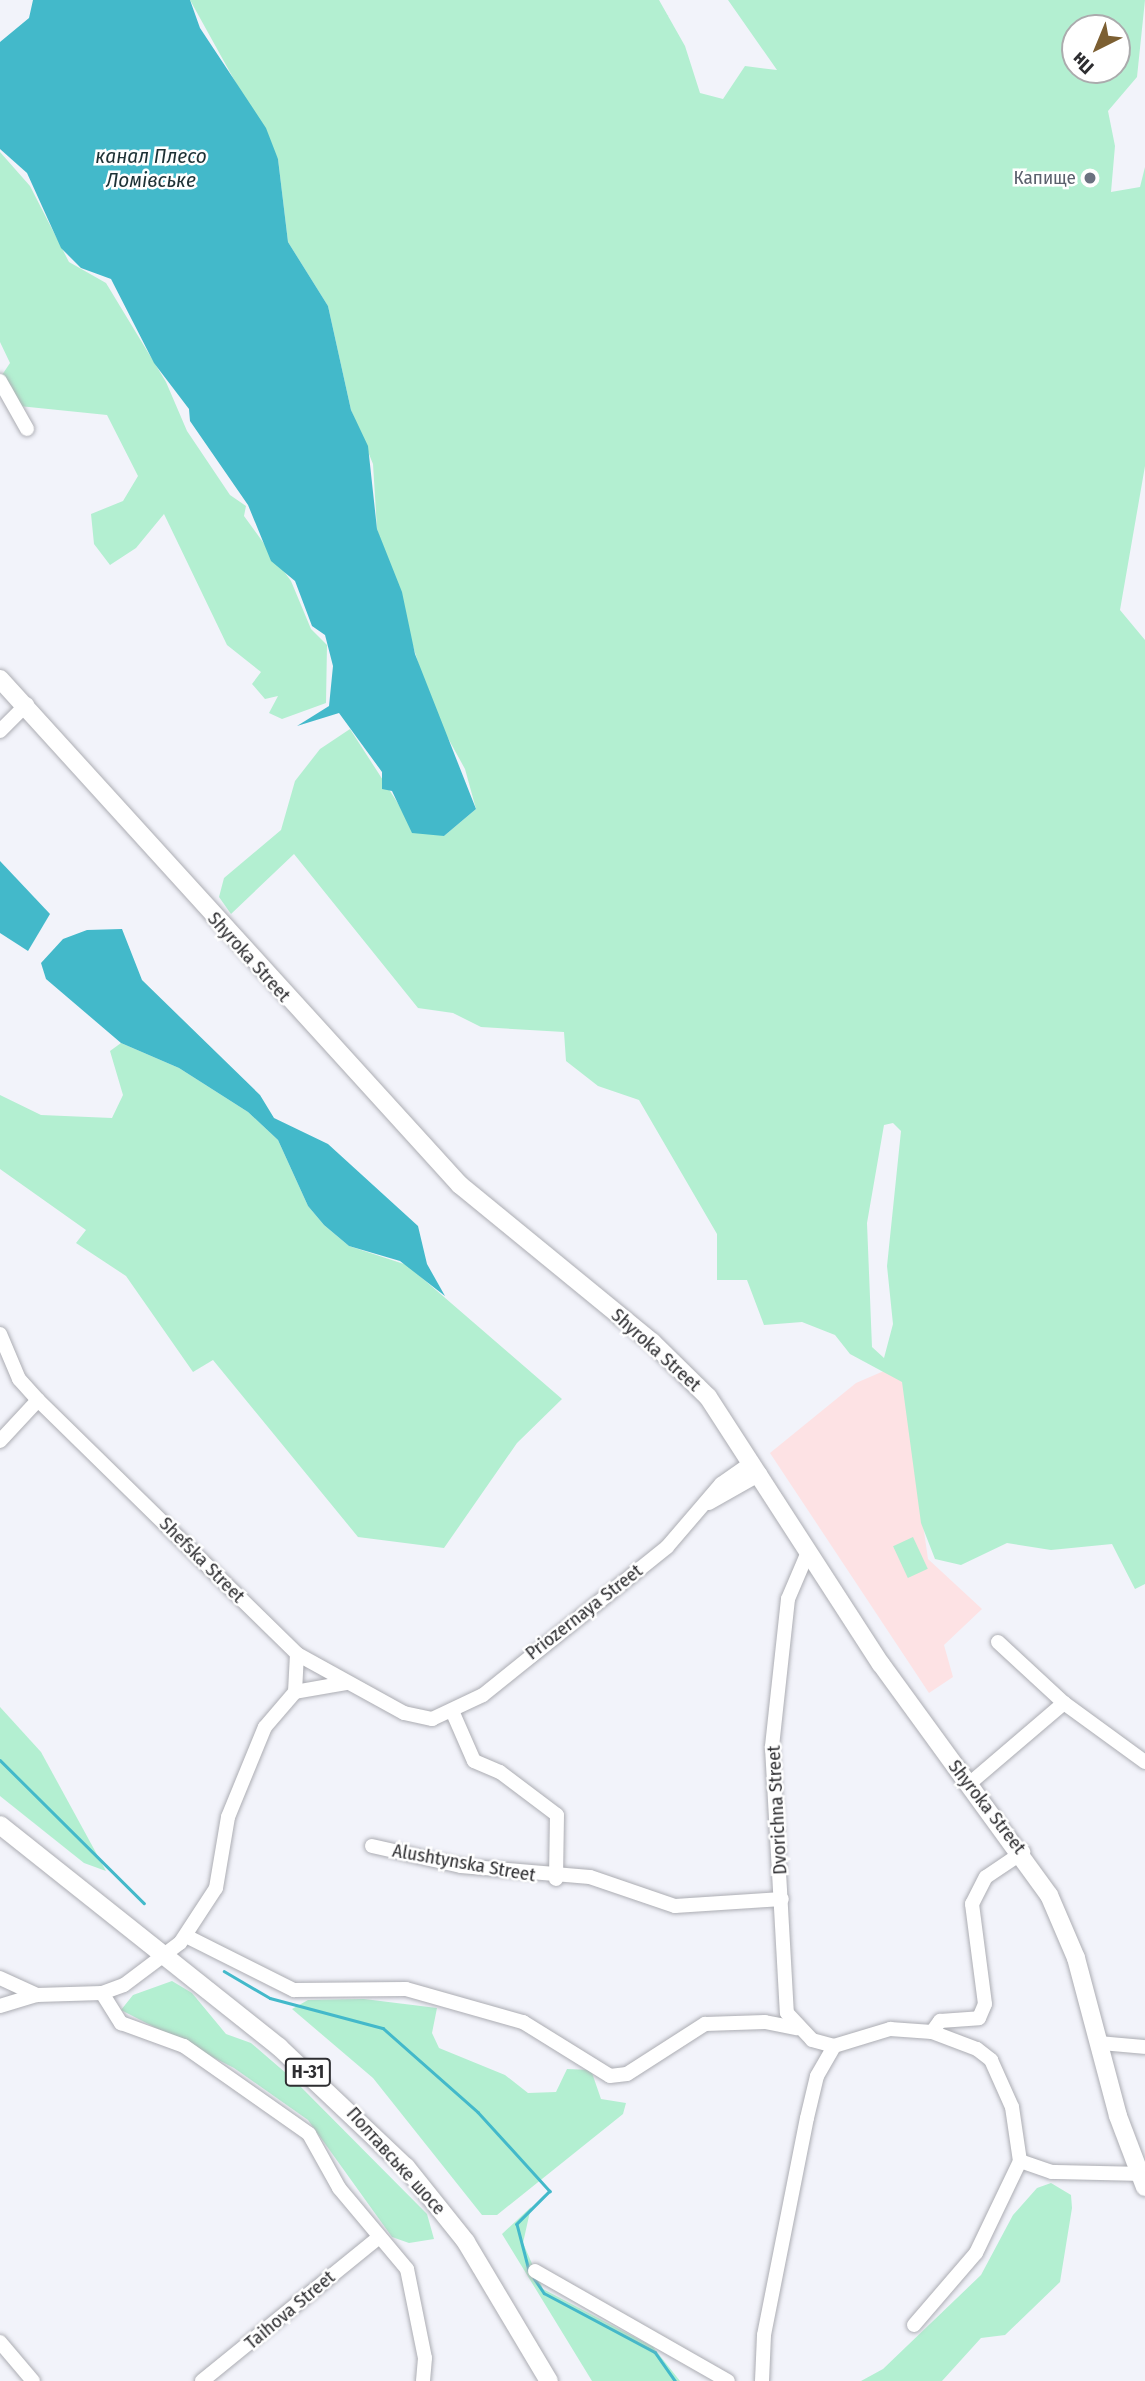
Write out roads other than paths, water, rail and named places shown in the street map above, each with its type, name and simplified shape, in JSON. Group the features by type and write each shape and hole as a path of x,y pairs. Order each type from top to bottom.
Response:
{"main road":[{"name":"Shyroka Street","path":"0,679 27,704 441,1166 686,1372 756,1468 808,1552 969,1784 1023,1852 1063,1925 1141,2180"},
{"name":"Полтавське шосе","path":"0,1825 290,2056 406,2167 466,2242 549,2381"}],"street":[{"path":"0,381 27,429"},
{"path":"0,732 27,704"},
{"name":"Shefska Street","path":"0,1334 19,1379 38,1400 298,1654 404,1713 432,1719 453,1713"},
{"path":"0,1441 38,1400"},
{"name":"Priozernaya Street","path":"453,1713 667,1547 735,1471 756,1468"},
{"name":"Dvorichna Street","path":"797,2028 787,2013 772,1747 788,1600 808,1552"},
{"path":"998,1642 1064,1703 1145,1762"},
{"path":"0,2006 37,1995 102,1993 164,1956 187,1936 216,1888 228,1817 252,1748 295,1692 298,1654"},
{"path":"295,1692 350,1684"},
{"path":"969,1784 1064,1703"},
{"name":"Alushtynska Street","path":"453,1713 474,1761 500,1772 557,1815 556,1879"},
{"name":"Alushtynska Street","path":"372,1846 556,1879 590,1877 675,1906 782,1899"},
{"path":"932,2032 940,2021 979,2018 985,2004 972,1904 986,1877 1023,1852"},
{"path":"187,1936 294,1990 406,1989 523,2022 610,2076 627,2074 705,2024 765,2022 797,2028 834,2046"},
{"path":"0,1978 37,1995"},
{"path":"102,1993 121,2023 184,2046 298,2123 377,2239 394,2248 407,2269 425,2358 423,2381"},
{"path":"762,2381 764,2334 817,2076 834,2046 861,2033 932,2032 991,2060 1012,2107 1020,2161 976,2253 914,2325"},
{"path":"1100,2043 1145,2047"},
{"path":"1020,2161 1052,2172 1141,2180"},
{"name":"Taihova Street","path":"202,2381 377,2239"},
{"path":"535,2271 728,2381"},
{"path":"0,2342 33,2381"}],"water":[{"name":"канал Плесо Ломівське","path":"33,0 190,0 200,28 266,128 278,159 288,242 328,306 351,410 368,446 377,529 402,592 415,654 476,809 444,836 412,833 392,791 382,789 382,772 339,713 297,726 329,706 333,666 325,635 312,626 295,581 271,561 248,505 190,421 189,409 154,363 111,279 81,268 61,248 27,173 0,149 0,42 29,18"},
{"path":"0,861 50,914 28,951 0,933"},
{"path":"122,929 142,980 260,1095 274,1118 328,1144 418,1226 427,1264 445,1296 400,1261 349,1246 324,1225 308,1206 278,1140 248,1112 179,1068 121,1043 46,979 41,963 63,939 87,930"}],"waterway":[{"path":"0,1760 144,1903"},
{"path":"224,1971 270,1998 383,2028 478,2112 550,2191 517,2224 529,2270"},
{"path":"534,2278 544,2293 655,2352 675,2381"}],"place":[{"name":"Капище","path":"1090,178"}]}
